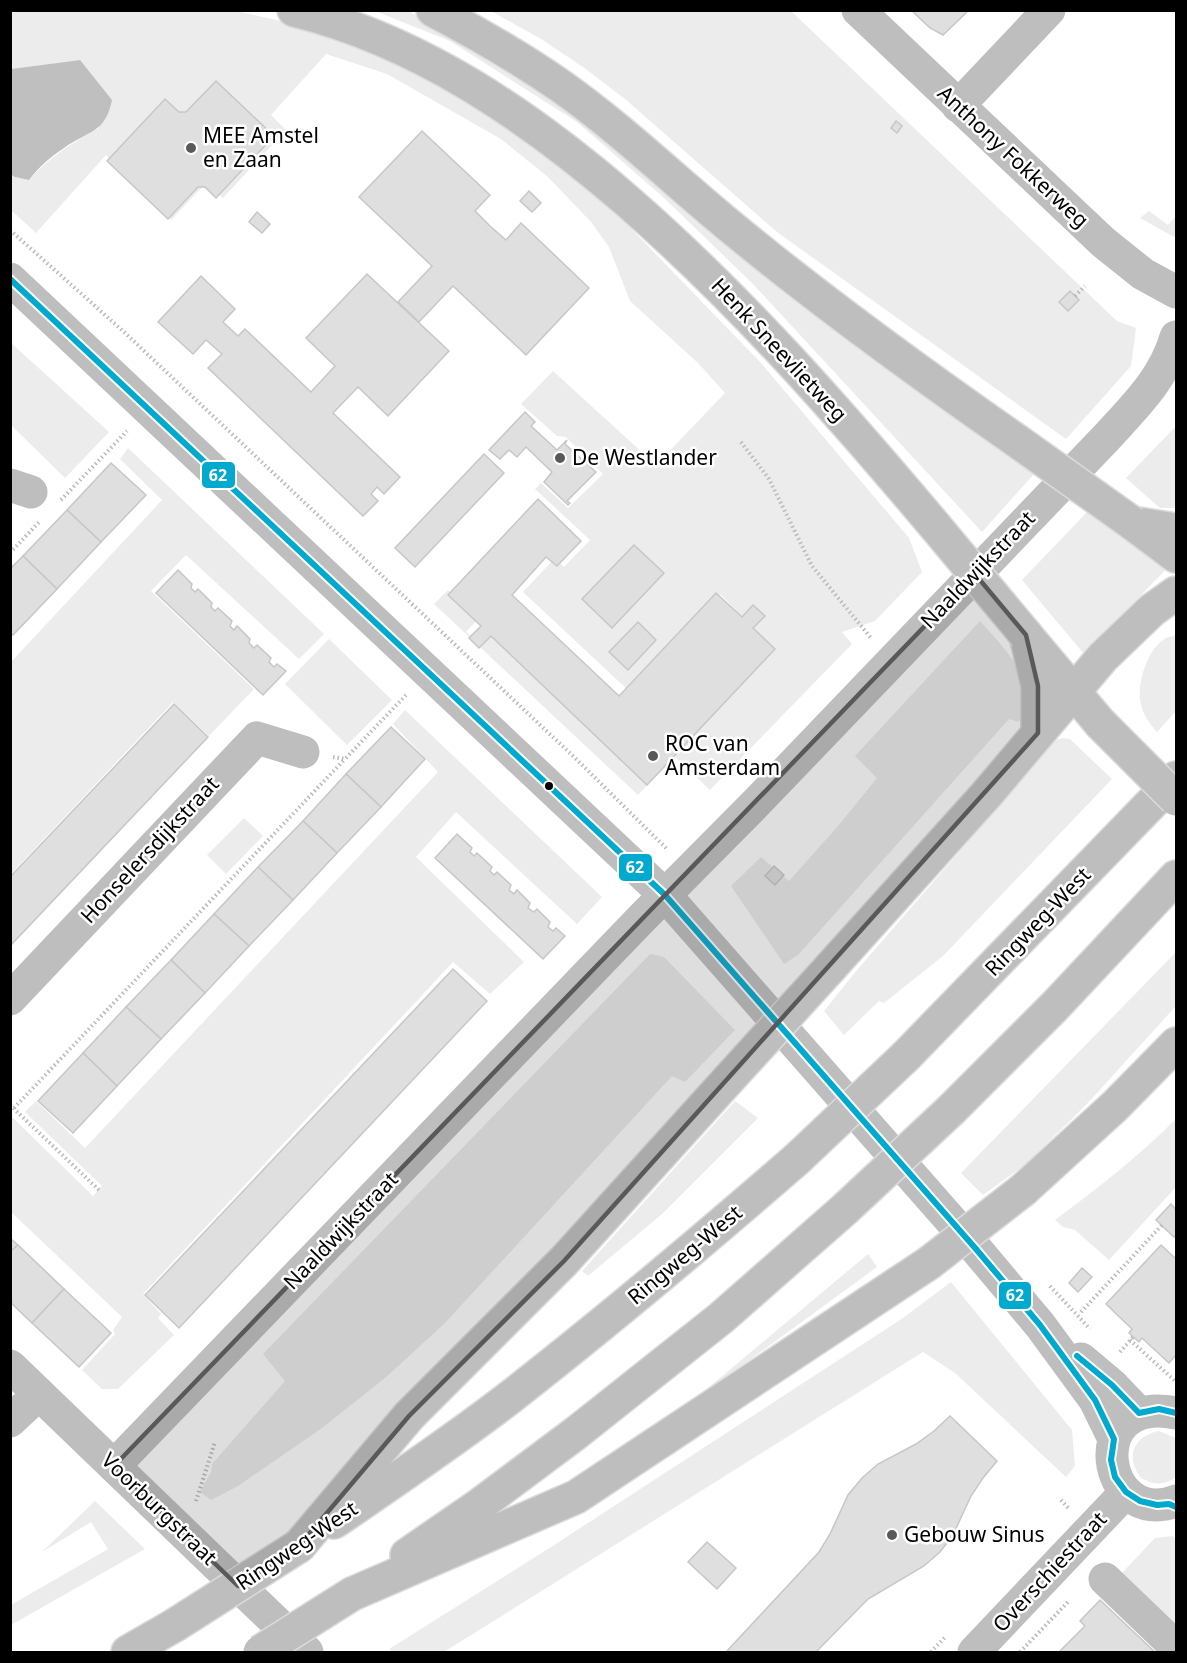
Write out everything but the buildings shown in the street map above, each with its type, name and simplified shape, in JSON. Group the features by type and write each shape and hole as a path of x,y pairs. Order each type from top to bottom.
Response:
{"main road":[{"name":"Henk Sneevlietweg","path":"294,10 319,16 396,46 463,81 518,114 579,159 715,281 766,333 832,404 936,526 1072,692 1176,799"},
{"path":"434,10 490,39 563,88 625,136 682,187 778,265 893,354 1176,556"},
{"name":"Anthony Fokkerweg","path":"858,10 1103,242 1143,274 1176,292"},
{"path":"958,106 1049,10"},
{"path":"10,279 665,895 1040,1325 1095,1400 1114,1439"},
{"name":"Naaldwijkstraat","path":"114,1466 1106,438 1154,385 1168,362 1176,337"},
{"path":"1132,523 1176,530"},
{"path":"299,1546 409,1416 564,1262 987,794 1072,692 1115,645 1152,610 1176,593"},
{"path":"1026,635 1038,686 1038,733"},
{"name":"Honselersdijkstraat","path":"10,999 257,738 303,752"},
{"name":"Ringweg-West","path":"128,1653 299,1546 412,1469 511,1396 673,1267 797,1159 906,1056 1176,778"},
{"path":"260,1653 352,1594 481,1504 576,1433 721,1318 845,1209 952,1109 1055,1006 1176,877"},
{"path":"352,1594 576,1497 904,1280 1023,1190 1115,1106 1176,1044"},
{"path":"1040,1325 1112,1385 1139,1413"},
{"name":"Voorburgstraat","path":"10,1366 307,1653"},
{"path":"10,1421 39,1394"},
{"path":"1174,1504 1157,1505 1140,1501 1126,1492 1115,1477 1111,1460 1114,1439 1124,1424 1139,1413 1159,1409 1176,1397"},
{"name":"Overschiestraat","path":"974,1653 1126,1492"},
{"path":"1105,1579 1176,1647"}],"path":[{"path":"10,230 97,307 565,748 688,872"},
{"path":"1075,296 1085,286"},
{"path":"10,553 28,499 57,503 127,431"},
{"path":"741,442 769,479 812,566 871,639"},
{"path":"99,1190 12,1107 406,694"},
{"path":"303,752 345,759"},
{"path":"1081,1312 1162,1225"},
{"path":"1117,1354 1132,1338 1176,1397"},
{"path":"196,1501 215,1442"}],"highlighted area":[{"path":"975,574 1026,635 1038,686 1038,733 564,1261 409,1416 299,1546 238,1586 114,1466"}],"shaded area":[{"path":"232,10 330,32 385,48 563,158 761,363 909,538 922,572 875,621 842,632 852,644 710,790 675,757 638,795 434,604 448,590 478,619 466,632 477,642 489,630 648,782 775,650 720,594 629,691 523,592 555,558 564,567 590,540 535,489 541,483 568,508 603,474 566,437 557,436 521,404 553,371 656,465 725,393 698,363 630,301 609,247 591,222 548,177 501,139 387,74 326,54 271,115 286,130 223,198 206,183 171,220 106,155 36,233 11,210 11,174 29,180 61,151 99,128 80,60 11,69 11,11"},
{"path":"375,11 408,11 488,50 592,118 1034,474 982,532 753,284 664,198 577,122 450,41"},
{"path":"491,11 791,11 1117,321 1136,328 1131,366 1066,439 777,232 625,99 583,67 541,39"},
{"path":"80,60 112,100 105,119 95,130 49,159 29,180 15,177 10,174 11,69"},
{"path":"1149,211 1168,225 1176,216 1176,238 1140,218"},
{"path":"10,342 109,432 65,478 11,425"},
{"path":"1176,426 1176,508 1160,508 1126,478"},
{"path":"128,448 324,634 299,659 186,555 151,591 254,689 209,736 173,702 11,874 11,662 162,500 120,459"},
{"path":"1089,510 1173,562 1084,654 1022,580"},
{"path":"980,621 1003,647 1024,679 1028,700 1019,722 1009,719 798,955 784,964 731,886 761,857 789,881 877,778 855,756"},
{"path":"1176,635 1176,711 1157,732 1142,708 1140,688 1144,669 1152,652 1165,639"},
{"path":"329,639 392,700 347,745 285,684"},
{"path":"405,710 602,897 577,924 456,812 416,857 524,962 490,994 453,962 143,1294 161,1314 158,1318 174,1335 118,1389 102,1389 82,1370 115,1334 113,1330 122,1317 11,1212 11,1116 93,1196 102,1186 25,1112 36,1101 85,1148 438,772 393,724"},
{"path":"1070,739 1112,779 943,956 884,1003 879,1001 844,1035 824,1011 1056,740"},
{"path":"244,818 263,836 226,874 207,855"},
{"path":"1176,952 1176,1006 1086,1105 1026,1164 983,1195 961,1173"},
{"path":"650,954 664,957 735,1030 685,1082 672,1076 444,1324 385,1378 322,1428 238,1486 211,1500 200,1492 211,1472 212,1464 285,1381 263,1354"},
{"path":"735,1101 758,1118 662,1214 588,1276 582,1271"},
{"path":"1176,1119 1176,1187 1109,1260 1075,1230 1063,1227 1055,1220 1117,1172"},
{"path":"868,1254 877,1267 684,1408"},
{"path":"951,1282 1072,1430 1075,1466 1066,1477 955,1373 923,1352 444,1652 393,1652 389,1649 548,1549 903,1318"},
{"path":"1159,1431 1176,1438 1176,1477 1159,1483 1141,1478 1133,1462 1133,1455 1134,1448 1143,1438"},
{"path":"95,1501 145,1549 11,1625 11,1605 108,1549 91,1522 42,1552"},
{"path":"1173,1536 1176,1540 1176,1625 1122,1573 1155,1538"}],"transit line":[{"name":"62","path":"10,279 665,895 1040,1325 1095,1400 1114,1439 1111,1460 1115,1477 1126,1492 1140,1501 1157,1505 1169,1504 1176,1507"},
{"name":"62","path":"1077,1356 1112,1385 1139,1413 1159,1409 1176,1413"}],"place":[{"name":"MEE Amstel en Zaan","path":"191,148"},
{"name":"De Westlander","path":"560,458"},
{"name":"ROC van Amsterdam","path":"653,756"},
{"name":"Gebouw Sinus","path":"892,1535"}]}
